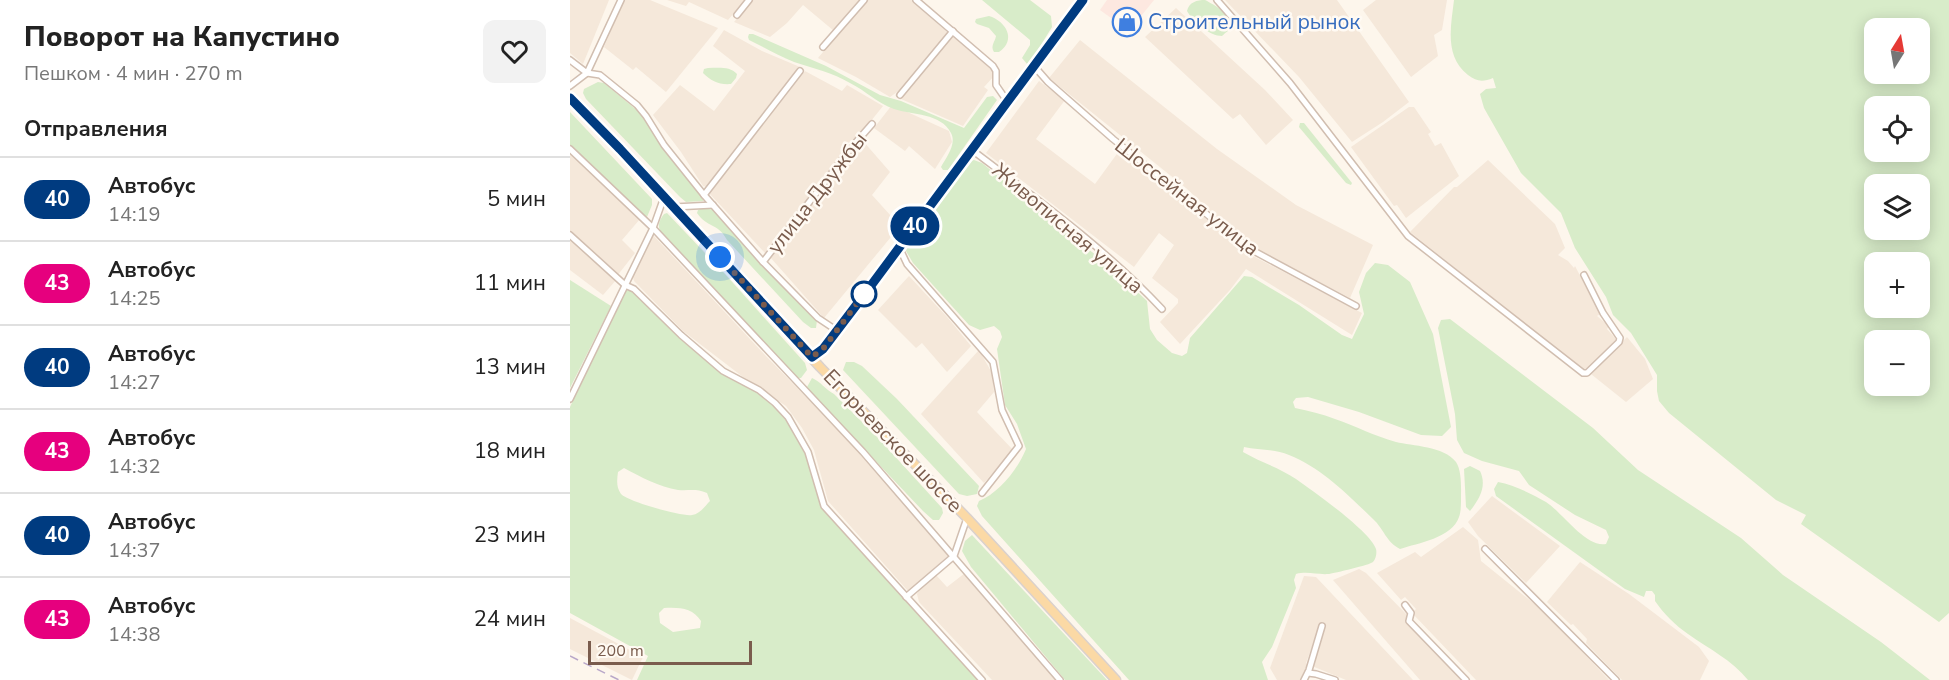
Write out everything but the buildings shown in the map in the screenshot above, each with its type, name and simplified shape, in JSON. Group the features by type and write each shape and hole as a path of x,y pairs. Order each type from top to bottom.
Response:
{"main road":[{"path":"812,357 823,349 1083,0"},
{"name":"Егорьевское шоссе","path":"570,98 812,357 968,518 1116,680"}],"street":[{"path":"737,15 749,0"},
{"path":"823,47 864,0"},
{"path":"916,0 993,66 996,71 996,85 1008,101"},
{"path":"1217,0 1290,84 1408,236 1587,374 1619,342 1620,338 1603,313 1584,275"},
{"path":"570,86 587,73 618,1"},
{"path":"900,95 953,31"},
{"path":"570,60 587,73 600,75 637,105 704,195 763,262 818,318 837,330"},
{"name":"Шоссейная улица","path":"1034,66 1113,139 1250,249 1356,306"},
{"path":"704,195 800,71"},
{"name":"улица Дружбы","path":"763,262 872,124"},
{"path":"570,150 653,228 863,452 1060,680"},
{"name":"Живописная улица","path":"972,150 1086,237 1137,282 1162,309"},
{"path":"570,399 653,228 664,197"},
{"path":"674,207 713,205"},
{"path":"570,235 625,285 634,289 681,335 723,370 759,390 788,417 808,452 824,506 982,680"},
{"path":"899,247 907,264 993,362 1002,410 1019,446 982,493"},
{"path":"906,597 954,556 968,518"},
{"path":"1485,549 1616,680"},
{"path":"1406,605 1411,613 1409,621 1466,680"},
{"path":"1304,680 1322,626"},
{"path":"1308,673 1335,680"}],"shaded area":[{"path":"570,0 609,0 583,64 570,53"},
{"path":"624,0 650,0 718,28 666,92 636,67 633,70 604,47"},
{"path":"667,0 745,0 728,20 689,2 686,6"},
{"path":"753,0 860,0 834,31 803,5 770,37 734,22"},
{"path":"867,0 911,0 948,33 900,90 890,97 818,58"},
{"name":"Строительный рынок","path":"1107,0 1154,0 1129,31 1100,10"},
{"path":"1225,0 1337,0 1409,102 1352,142 1299,77"},
{"path":"1376,0 1447,0 1442,30 1434,35 1438,56 1411,77 1363,10"},
{"path":"1176,8 1265,90 1293,120 1266,145 1240,114 1233,119 1145,37"},
{"path":"724,30 762,51 800,67 707,187 703,186 653,115 680,85 714,111 745,71 713,46"},
{"path":"953,36 993,71 994,76 984,87 988,90 963,126 901,99"},
{"path":"1080,40 1217,149 1296,205 1373,245 1350,298 1260,251 1049,78"},
{"path":"805,71 842,91 847,85 883,106 765,253 709,193"},
{"path":"1039,81 1065,100 1036,139 1095,184 1119,151 1255,257 1362,313 1352,335 1246,269 1230,290 1180,344 1160,322 1178,303 1178,299 1152,278 1174,245 1159,233 1134,267 986,153"},
{"path":"892,105 949,131 952,142 935,169 909,146 905,151 874,128"},
{"path":"1409,107 1414,107 1431,132 1428,134 1435,146 1441,143 1459,176 1406,218 1397,205 1394,206 1351,147"},
{"path":"863,141 890,172 872,195 900,226 824,318 770,257"},
{"path":"570,153 640,219 622,240 635,253 617,276 570,231"},
{"path":"1488,160 1555,224 1565,248 1558,255 1574,268 1575,266 1600,314 1597,316 1609,326 1607,329 1615,338 1616,343 1589,368 1584,369 1535,332 1410,232 1454,187 1457,187"},
{"path":"653,235 854,446 948,556 908,591 828,501 814,450 786,406 743,377 683,331 634,281 633,277"},
{"path":"570,238 616,280 603,295 570,270"},
{"path":"909,276 971,346 947,372 922,343 916,348 878,310"},
{"path":"1627,337 1645,359 1653,379 1626,402 1591,374"},
{"path":"979,350 992,373 994,392 977,412 1013,450 984,483 921,414"},
{"path":"1492,496 1560,546 1526,583 1478,536 1468,522"},
{"path":"1463,527 1478,540 1481,561 1542,610 1609,680 1476,680 1412,613 1416,609 1405,597 1401,600 1377,573 1415,552 1421,557"},
{"path":"1580,562 1629,594 1699,647 1709,661 1700,680 1622,680 1586,643 1587,639 1573,624 1571,625 1547,602"},
{"path":"1359,569 1366,573 1408,616 1406,620 1463,680 1420,680 1333,580"},
{"path":"965,573 1057,680 992,680 919,602 917,594 920,588 935,574 947,587"},
{"path":"1304,576 1316,577 1413,680 1346,680 1312,666 1325,624 1321,622 1300,680 1277,680 1270,668"},
{"path":"570,618 643,657 632,680 570,649"}],"green space":[{"path":"982,0 1030,0 1051,16 1052,27 1031,61 1027,64 1022,58 1030,45 1030,40"},
{"path":"1205,0 1223,12 1230,20 1230,29 1222,36 1212,34 1202,28 1187,11 1194,2"},
{"path":"1454,0 1949,0 1949,613 1939,622 1801,524 1806,515 1776,500 1669,413 1659,401 1657,375 1631,333 1613,315 1606,297 1575,248 1561,213 1521,173 1484,108 1480,94 1486,89 1496,88 1493,78 1483,81 1474,79 1460,67 1452,50"},
{"path":"989,16 1000,22 1007,31 1007,42 999,52 994,52 992,48 996,36 989,28 975,22 976,19"},
{"path":"749,34 826,66 880,95 901,101 964,128 987,97 993,96 997,100 948,170 943,170 941,167 953,142 946,126 933,118 888,106 843,79 783,57 749,40"},
{"path":"704,69 731,70 737,74 736,78 731,84 715,82 703,73"},
{"path":"598,82 604,83 644,116 704,198 703,201 686,202 680,197 586,99 584,89"},
{"path":"570,112 652,199 647,217 570,145"},
{"path":"1300,123 1304,123 1352,183 1351,185 1346,183 1299,127"},
{"path":"974,160 982,163 1113,269 1147,301 1150,329 1157,340 1172,353 1182,356 1187,353 1190,338 1244,276 1252,277 1299,305 1342,335 1352,339 1364,314 1359,292 1366,273 1375,263 1388,265 1410,282 1433,334 1451,427 1442,436 1421,435 1359,412 1308,397 1296,398 1293,402 1295,408 1330,417 1388,440 1436,450 1451,457 1458,466 1461,480 1461,510 1455,524 1434,539 1400,549 1391,543 1377,523 1354,501 1313,467 1284,453 1244,447 1243,452 1296,479 1353,522 1372,541 1376,549 1375,559 1366,565 1329,574 1296,574 1294,580 1296,588 1272,647 1262,662 1268,680 1129,680 982,516 977,506 979,501 994,492 1007,480 1026,449 1017,424 1005,405 997,349 1002,337 1000,331 994,326 980,330 969,325 913,263 906,251 907,242 967,162"},
{"path":"703,208 715,210 764,267 817,320 816,328 811,328 803,322 720,230 701,218 697,213"},
{"path":"667,213 805,363 807,370 801,378 797,378 661,233 659,223"},
{"path":"570,280 611,306 570,388"},
{"path":"629,290 637,295 722,372 757,391 788,419 807,452 823,507 979,680 637,680 648,656 570,613 570,407 624,291","holes":["624,468 664,487 707,493 710,501 692,515 667,511 633,501 621,494 618,489 618,472","664,608 680,608 694,613 701,621 700,628 673,632 660,623 659,613"]},
{"path":"1450,319 1593,428 1638,470 1741,538 1783,575 1881,642 1930,680 1748,680 1728,661 1674,623 1655,601 1652,591 1646,591 1644,597 1625,589 1496,496 1494,489 1498,482 1510,485 1546,502 1591,541 1606,544 1609,537 1606,530 1575,515 1529,485 1519,471 1482,461 1464,453 1457,440 1455,414 1438,328 1441,320"},
{"path":"846,362 854,362 862,366 897,399 979,486 977,494 967,496 959,494 843,370"},
{"path":"812,378 834,394 880,440 942,508 943,513 939,520 933,520 923,511 816,398 807,387"},
{"path":"1470,466 1480,471 1483,487 1470,511 1466,507 1464,469"},
{"path":"972,535 1107,680 1065,680 971,567 962,551 965,541"}],"railway":[{"path":"570,656 619,680"}],"bus line":[{"name":"40","path":"570,98 812,357 823,349 861,299 1083,0"}],"place":[{"name":"Строительный рынок","path":"1127,22"}],"route":[{"path":"720,257 812,357 823,349 864,294"}]}
